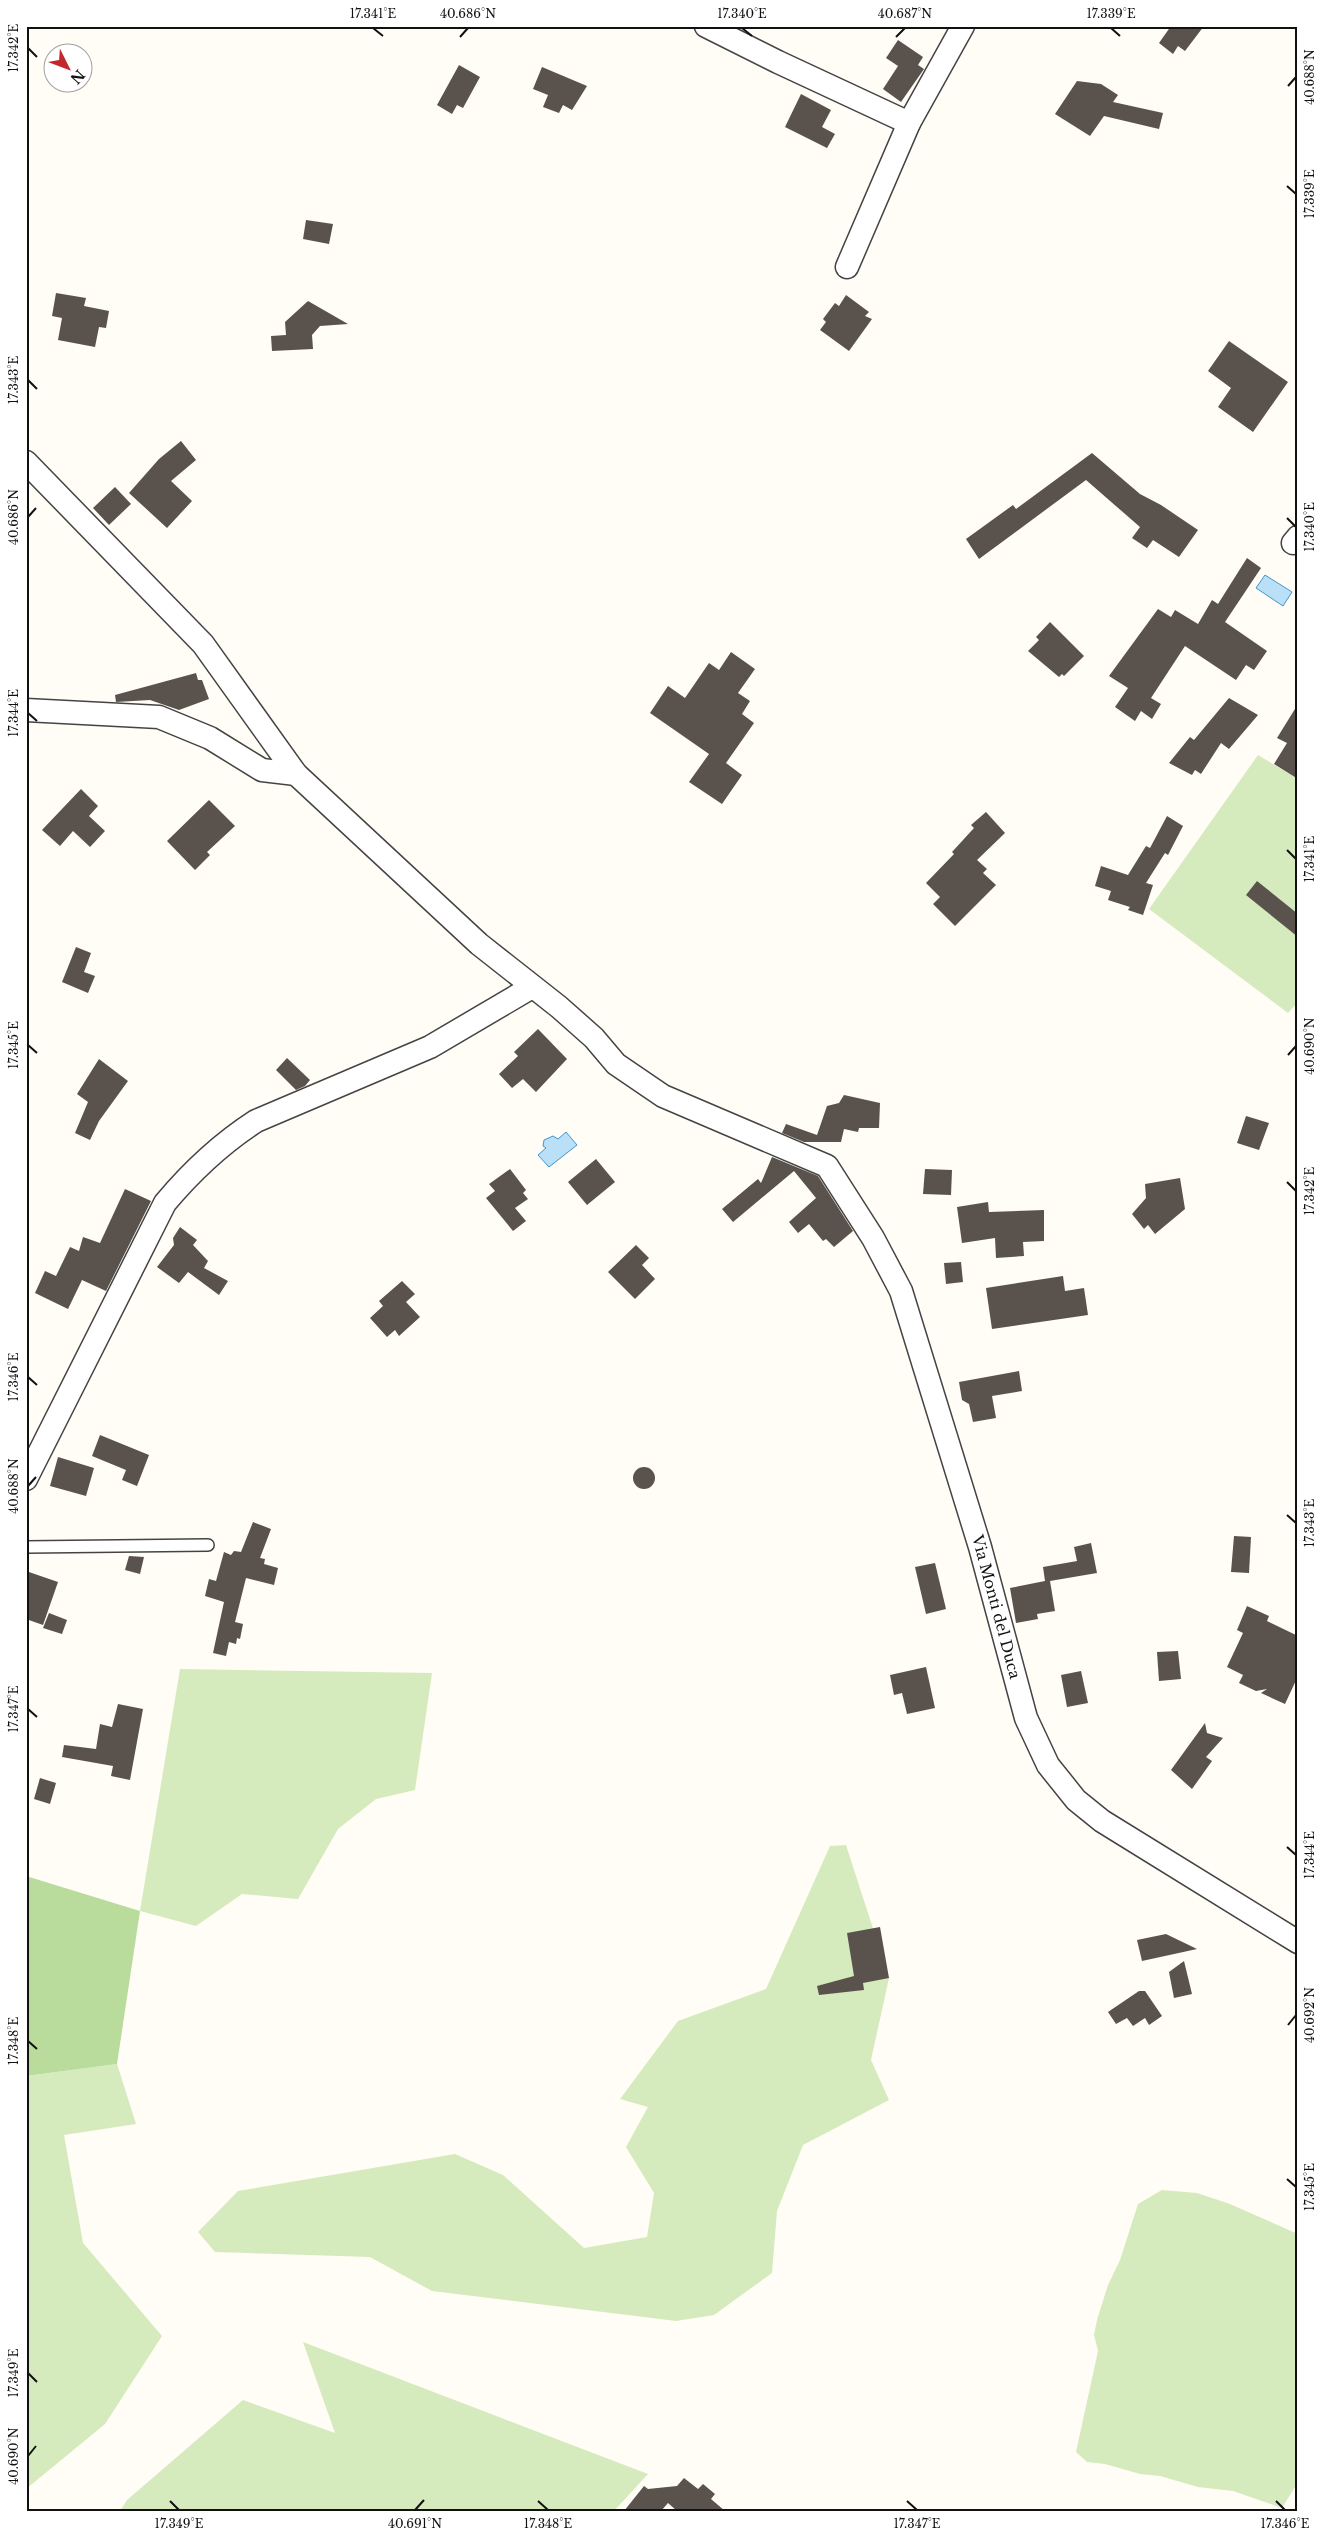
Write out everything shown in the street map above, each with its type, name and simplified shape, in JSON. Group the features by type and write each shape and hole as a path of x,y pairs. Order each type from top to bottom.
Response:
{"street":[{"path":"706,26 909,123"},
{"path":"847,267 909,123 964,26"},
{"path":"26,462 203,644 296,774 479,944 532,986 430,1047 256,1121 233,1136 177,1188 165,1203 26,1478"},
{"path":"26,710 159,717 210,738 262,770 296,774"},
{"name":"Via Monti del Duca","path":"532,986 594,1038 616,1064 663,1096 827,1166 873,1238 901,1291 980,1547 1026,1718 1048,1765 1076,1800 1102,1821 1298,1942"}],"lane":[{"path":"26,1547 208,1545"}],"green space":[{"path":"1258,755 1298,779 1298,1002 1288,1013 1149,909"},
{"path":"180,1669 432,1673 415,1790 376,1799 338,1829 298,1899 242,1894 196,1926 140,1911"},
{"path":"846,1845 889,1978 871,2060 889,2100 803,2145 777,2211 772,2273 714,2315 676,2321 432,2291 370,2257 215,2252 198,2232 238,2191 455,2154 503,2175 584,2248 647,2237 654,2193 626,2147 648,2107 620,2099 678,2021 766,1989 830,1846"},
{"path":"26,1876 140,1911 117,2064 26,2076"},
{"path":"117,2064 136,2124 64,2135 83,2243 162,2336 105,2424 26,2489 26,2076"},
{"path":"1162,2190 1197,2193 1230,2204 1298,2234 1298,2482 1282,2508 1233,2491 1198,2487 1160,2476 1140,2474 1105,2464 1087,2462 1076,2452 1098,2351 1094,2335 1108,2285 1120,2260 1138,2204"},
{"path":"303,2342 648,2474 614,2511 120,2511 127,2500 243,2400 335,2433"}],"water":[{"path":"1265,575 1292,592 1283,606 1256,588"},
{"path":"566,1132 577,1145 549,1167 538,1155 546,1148 543,1146 544,1140 553,1136 558,1139"}],"building":[{"path":"1171,26 1204,26 1185,51 1178,46 1173,54 1159,43"},
{"path":"898,40 923,57 918,65 924,69 901,102 883,89 898,66 886,58"},
{"path":"459,65 480,77 463,108 457,105 452,114 437,105"},
{"path":"542,67 587,86 572,110 563,105 559,113 543,107 548,95 533,89"},
{"path":"1077,81 1101,84 1118,95 1113,102 1163,113 1159,129 1104,116 1090,136 1055,114"},
{"path":"801,94 831,110 822,127 835,134 827,148 785,127"},
{"path":"306,220 333,224 329,244 303,239"},
{"path":"56,293 86,298 84,306 109,311 106,328 99,327 95,347 58,340 62,318 52,316"},
{"path":"846,295 869,312 865,316 872,319 849,351 820,330 826,322 823,319 835,303 839,306"},
{"path":"308,301 348,324 320,326 312,335 313,349 272,351 271,336 286,335 285,322"},
{"path":"1229,341 1288,382 1253,432 1218,407 1231,388 1208,371"},
{"path":"181,441 196,460 171,481 192,501 167,528 129,493 159,459"},
{"path":"1092,453 1140,494 1161,505 1198,530 1179,557 1153,540 1147,548 1132,538 1140,527 1086,480 979,559 966,539 1013,505 1016,509"},
{"path":"115,487 131,504 109,525 93,508"},
{"path":"1247,558 1261,568 1225,622 1267,651 1254,670 1246,665 1236,680 1185,646 1151,698 1161,704 1152,719 1141,711 1135,721 1115,707 1128,688 1109,676 1158,609 1171,617 1175,610 1198,624 1212,600 1218,604"},
{"path":"1050,622 1084,656 1064,676 1062,674 1059,677 1028,651 1039,640 1036,637"},
{"path":"731,652 755,669 738,693 750,701 742,714 754,723 726,763 742,775 722,804 689,782 709,754 650,713 668,686 685,698 709,663 719,670"},
{"path":"196,673 198,680 202,680 209,699 179,710 150,700 116,702 115,695"},
{"path":"1229,698 1258,715 1229,749 1221,743 1201,774 1195,770 1192,775 1169,763 1190,737 1194,740"},
{"path":"1298,704 1298,779 1274,764 1287,743 1277,738"},
{"path":"81,789 98,806 89,816 105,831 90,847 73,831 60,846 42,830"},
{"path":"209,800 235,826 207,852 210,855 195,870 167,841"},
{"path":"986,812 1005,833 977,860 987,869 983,873 996,885 955,926 933,904 940,897 926,883 954,854 952,852 974,828 971,825"},
{"path":"1167,816 1183,826 1168,855 1165,853 1146,883 1153,885 1143,915 1128,910 1130,907 1108,900 1111,891 1095,886 1101,866 1128,875 1146,846 1150,848"},
{"path":"1257,881 1298,914 1298,937 1246,895"},
{"path":"76,947 91,953 84,972 95,976 88,993 62,982"},
{"path":"538,1029 567,1059 536,1092 523,1079 512,1088 499,1074 518,1056 514,1052"},
{"path":"287,1058 310,1080 305,1086 296,1090 276,1070"},
{"path":"99,1059 128,1081 99,1121 90,1140 75,1133 88,1102 77,1094"},
{"path":"844,1095 880,1103 879,1128 859,1128 858,1132 844,1129 841,1142 804,1142 782,1133 786,1124 817,1135 827,1106 839,1103"},
{"path":"1246,1116 1269,1123 1259,1150 1237,1143"},
{"path":"772,1157 818,1176 853,1231 834,1247 826,1239 823,1241 809,1224 798,1233 789,1222 816,1198 794,1171 733,1222 722,1209 758,1179 761,1183"},
{"path":"596,1159 615,1182 587,1205 568,1182"},
{"path":"510,1169 526,1190 523,1193 528,1199 515,1208 526,1221 513,1231 486,1198 495,1191 489,1184"},
{"path":"925,1169 952,1170 951,1195 923,1194"},
{"path":"1180,1178 1185,1209 1155,1234 1148,1225 1144,1229 1132,1214 1146,1198 1145,1184"},
{"path":"125,1189 151,1201 106,1291 82,1280 68,1309 35,1293 45,1271 56,1276 70,1247 79,1251 83,1237 100,1243"},
{"path":"988,1202 989,1212 1044,1210 1044,1241 1023,1242 1024,1256 996,1258 995,1238 962,1243 957,1207"},
{"path":"180,1227 197,1240 193,1245 208,1261 204,1268 228,1281 219,1295 188,1272 179,1283 157,1267 174,1245 173,1238"},
{"path":"636,1245 649,1258 642,1265 655,1279 635,1299 608,1272"},
{"path":"961,1262 963,1282 946,1284 944,1263"},
{"path":"1063,1276 1065,1291 1084,1288 1088,1315 992,1329 986,1288"},
{"path":"402,1281 415,1294 406,1302 420,1317 399,1336 395,1330 387,1337 370,1318 383,1306 379,1301"},
{"path":"1019,1371 1022,1391 992,1396 996,1418 973,1422 969,1404 962,1400 959,1382"},
{"path":"100,1435 149,1455 137,1486 122,1480 126,1470 92,1456"},
{"path":"58,1457 94,1468 86,1496 50,1486"},
{"path":"644,1467 652,1470 655,1478 652,1486 644,1489 636,1486 633,1478 636,1470"},
{"path":"253,1522 271,1529 260,1558 265,1559 264,1564 278,1568 274,1585 246,1578 235,1622 243,1624 240,1639 237,1638 236,1644 229,1642 226,1656 213,1653 224,1602 205,1596 209,1579 216,1581 224,1552 231,1555 234,1551 241,1552"},
{"path":"1234,1536 1251,1537 1249,1573 1231,1572"},
{"path":"1091,1543 1097,1573 1050,1581 1055,1611 1037,1614 1038,1619 1016,1623 1010,1588 1045,1581 1043,1567 1077,1561 1074,1547"},
{"path":"129,1556 144,1557 140,1574 125,1570"},
{"path":"935,1563 946,1609 926,1614 915,1567"},
{"path":"26,1571 58,1582 43,1625 26,1619"},
{"path":"1247,1606 1269,1616 1267,1621 1298,1636 1298,1676 1285,1704 1261,1693 1267,1689 1256,1691 1239,1683 1243,1675 1227,1667 1243,1633 1237,1630"},
{"path":"49,1613 67,1620 62,1634 43,1628"},
{"path":"1178,1651 1181,1679 1159,1681 1157,1652"},
{"path":"926,1667 935,1708 907,1714 902,1693 894,1695 890,1675"},
{"path":"1081,1671 1088,1703 1067,1707 1061,1675"},
{"path":"118,1704 143,1709 130,1780 111,1776 113,1766 62,1757 64,1745 96,1749 100,1724 112,1727"},
{"path":"1205,1723 1207,1733 1223,1738 1206,1757 1212,1761 1192,1789 1171,1770"},
{"path":"40,1778 56,1783 50,1804 34,1799"},
{"path":"880,1927 889,1978 863,1983 864,1990 819,1995 817,1986 854,1976 847,1933"},
{"path":"1166,1934 1197,1949 1142,1961 1137,1940"},
{"path":"1184,1961 1192,1994 1174,1998 1169,1972"},
{"path":"1139,1991 1145,1991 1162,2016 1149,2025 1145,2018 1133,2026 1127,2018 1116,2024 1108,2012"},
{"path":"684,2478 698,2489 703,2484 715,2494 711,2499 725,2511 677,2511 668,2503 661,2511 624,2511 644,2486 648,2489 677,2486"}]}
